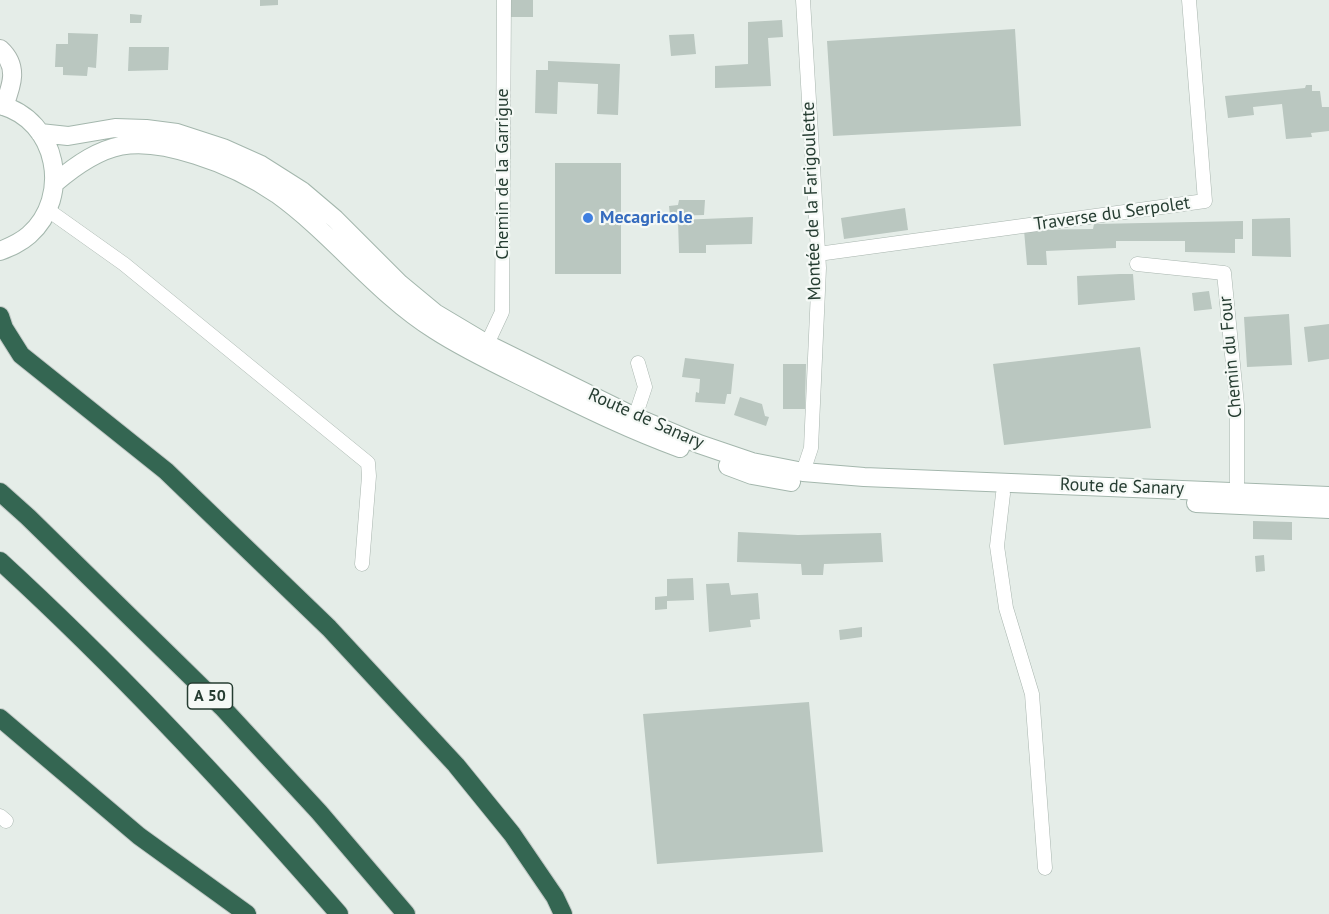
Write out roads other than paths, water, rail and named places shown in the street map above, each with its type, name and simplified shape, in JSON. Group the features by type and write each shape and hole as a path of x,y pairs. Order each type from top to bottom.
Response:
{"highway":[{"path":"0,316 4,328 21,355 165,471 329,628 456,765 512,834 555,897 563,914"},
{"name":"A 50","path":"0,492 222,708 319,812 406,914"},
{"name":"A 50","path":"0,561 133,690 237,799 339,914"},
{"path":"0,718 139,836 247,914"}],"main road":[{"path":"0,49 13,69 12,85 2,105 30,121 40,133 49,148 54,165 55,183 48,210 28,236 0,251"},
{"name":"Route de Sanary","path":"40,133 68,136 115,128 167,132 223,148 261,165 302,191 335,219 408,291 435,313 487,344 635,417 699,444 752,462 803,472 864,477 1329,496"},
{"name":"Route de Sanary","path":"55,183 78,163 105,148 136,143 173,147 226,165 277,194 319,228 382,289 434,330 501,366 636,432 752,475 804,484 864,489 1329,509"}],"lane":[{"name":"Chemin de la Garrigue","path":"487,344 502,312 504,0"},
{"name":"Montée de la Farigoulette","path":"803,0 819,267 811,448 803,472"},
{"name":"Traverse du Serpolet","path":"818,254 1205,201 1189,0"},
{"path":"48,210 124,264 368,463 362,564"},
{"name":"Chemin du Four","path":"1137,264 1224,273 1237,405 1237,492"},
{"path":"635,417 645,387 638,363"},
{"path":"1003,494 997,546 1006,608 1032,694 1045,868"}],"place":[{"name":"Mecagricole","path":"588,218"}]}
